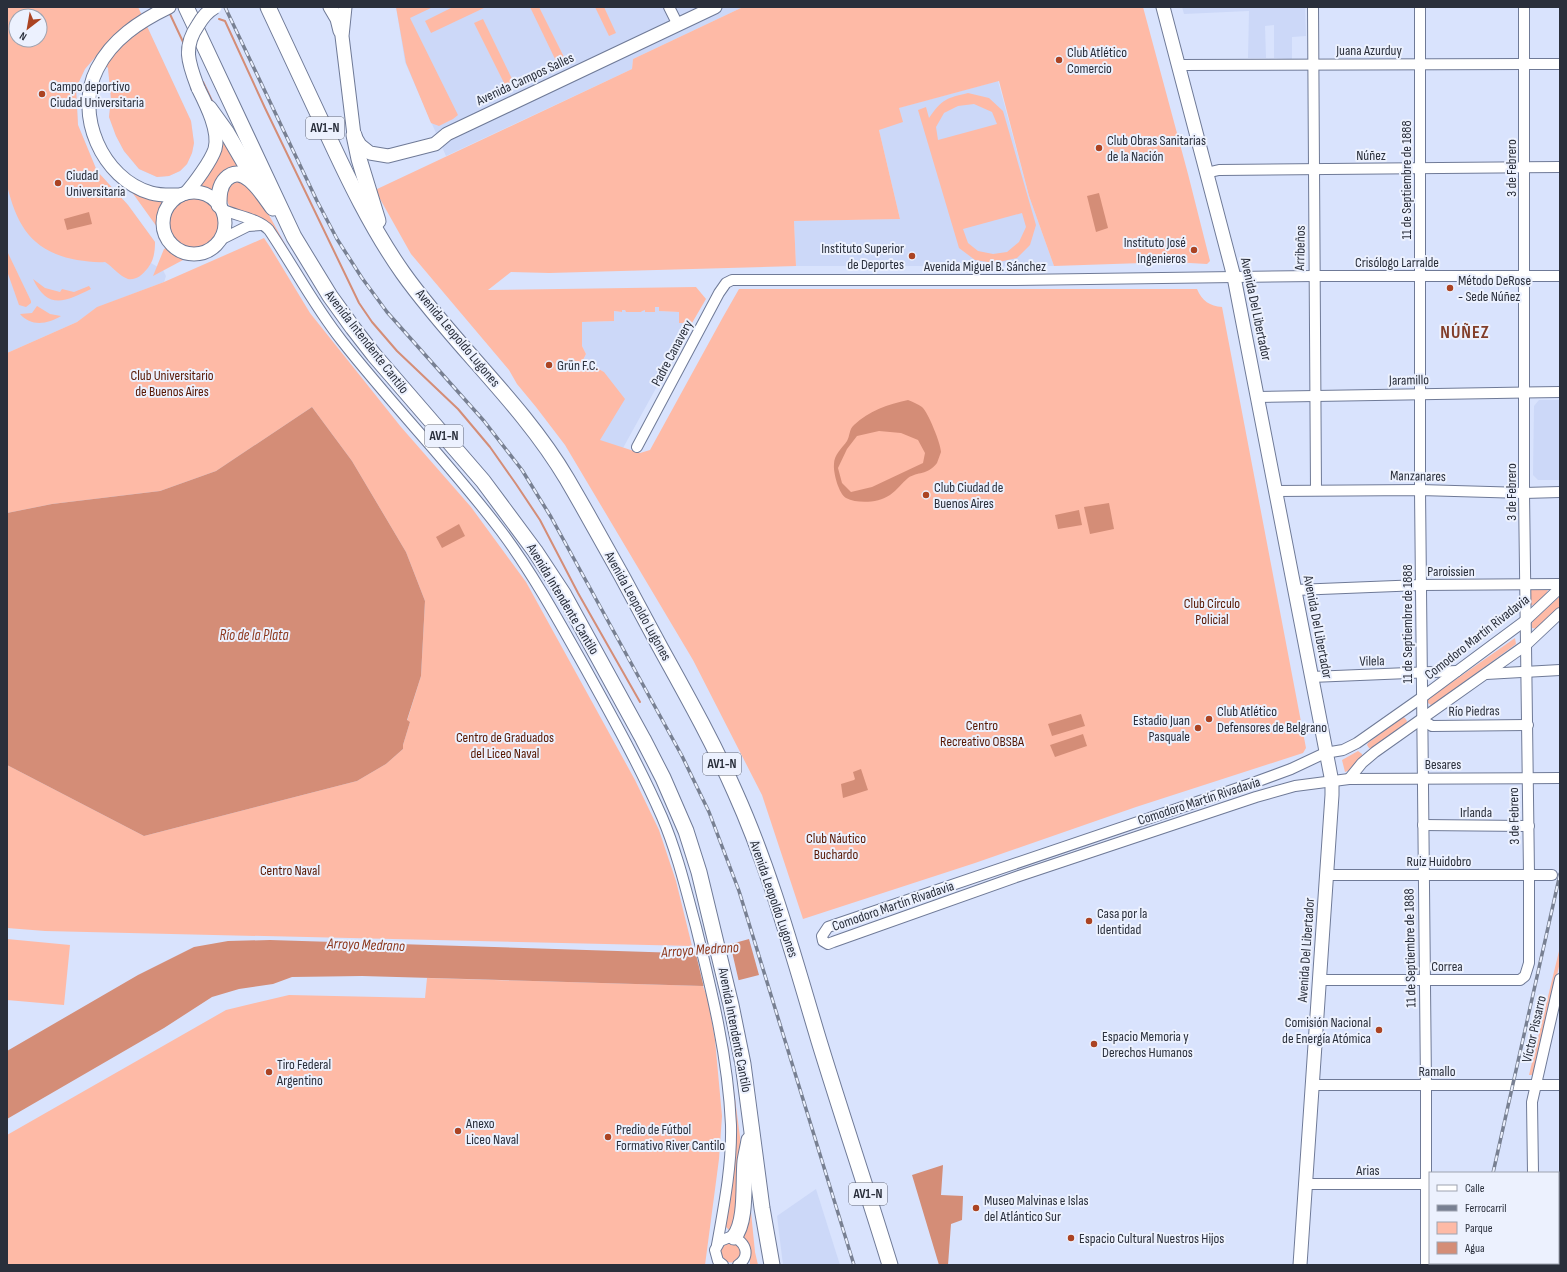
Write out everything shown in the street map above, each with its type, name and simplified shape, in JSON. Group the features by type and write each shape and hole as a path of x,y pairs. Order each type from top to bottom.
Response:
{"highway":[{"name":"Avenida Intendente Cantilo","path":"186,7 294,238 318,278 374,355 496,496 524,535 560,589 663,778 681,819 692,850 705,894 727,986 743,1064 752,1123 762,1208 772,1265"},
{"name":"Avenida Leopoldo Lugones","path":"268,7 344,169 362,205 386,247 402,272 434,314 508,398 547,448 566,477 696,712 735,792 760,853 791,947 842,1116 890,1265"},
{"path":"209,108 227,133 261,192 294,238"},
{"path":"354,135 359,159 386,247"},
{"path":"220,207 219,195 223,183 228,177 234,174 240,174 246,177 261,192"},
{"path":"732,1237 738,1233 742,1220 745,1161 752,1123"}],"main road":[{"path":"169,7 149,17 125,34 108,52 94,75 90,89 89,115 93,132 109,163 125,179 144,191 160,195 184,194 196,192 205,194 213,199 220,207 224,217 225,226 223,234 218,242 206,251 189,254 180,252 166,239 164,230 164,216 167,207 173,200 184,194 211,159 216,148 215,132 209,108 198,88 188,63 188,47 193,32 203,17 216,7"},
{"path":"330,7 337,19 342,36 354,135"},
{"path":"342,36 345,7"},
{"name":"Avenida Campos Salles","path":"354,135 360,145 370,153 380,156 388,156 431,146 447,134 715,7"},
{"name":"Avenida Del Libertador","path":"1163,7 1234,277 1325,753 1332,782 1300,1265"}],"street":[{"path":"669,7 678,25"},
{"name":"Arribeños","path":"1313,7 1316,490"},
{"name":"11 de Septiembre de 1888","path":"1420,7 1421,698 1428,1184 1426,1265"},
{"name":"3 de Febrero","path":"1524,7 1524,493 1528,725 1532,778 1528,826 1529,963 1525,976"},
{"name":"Juana Azurduy","path":"1178,65 1560,64"},
{"name":"Núñez","path":"1206,173 1219,170 1560,167"},
{"name":"Avenida Intendente Cantilo","path":"220,207 270,230 312,300 342,342 452,470 502,532 559,622 632,754 663,819 675,852 701,946 721,1039 731,1128 727,1178 717,1245"},
{"path":"218,242 248,226 262,225"},
{"name":"Crisólogo Larralde","path":"1234,277 1560,276"},
{"name":"Avenida Miguel B. Sánchez","path":"737,280 1016,280 1234,277"},
{"name":"Padre Canavery","path":"637,447 719,293 726,283 737,280"},
{"name":"Jaramillo","path":"1258,397 1560,392"},
{"name":"Manzanares","path":"1276,491 1420,490 1524,493 1560,492"},
{"name":"Paroissien","path":"1295,590 1421,585 1560,584"},
{"name":"Comodoro Martín Rivadavia","path":"1349,779 1295,786 1256,797 1000,883 828,944 823,941 822,936 828,927 1291,769 1325,753 1343,750 1357,743 1421,698 1526,620 1560,588"},
{"path":"1349,779 1362,763 1375,752 1526,645 1560,613"},
{"path":"1486,674 1560,670"},
{"name":"Vilela","path":"1311,677 1457,671"},
{"name":"Río Piedras","path":"1422,720 1432,726 1528,725"},
{"path":"1357,743 1363,746 1366,750 1362,763"},
{"path":"1291,769 1288,778 1290,783 1295,786"},
{"name":"Besares","path":"1532,778 1545,773 1560,772"},
{"name":"Besares","path":"1532,778 1545,783 1560,783"},
{"name":"Besares","path":"1349,779 1560,778"},
{"name":"Irlanda","path":"1423,825 1528,826"},
{"path":"995,871 1000,883"},
{"name":"Ruiz Huidobro","path":"1327,875 1552,875"},
{"name":"Correa","path":"1320,980 1520,980 1525,976"},
{"name":"Víctor Pissarro","path":"1535,1085 1540,1070 1560,979"},
{"name":"Ramallo","path":"1313,1085 1560,1085"},
{"path":"1533,1172 1532,1102 1535,1085"},
{"name":"Arias","path":"1306,1184 1428,1184"},
{"path":"722,1219 724,1229 732,1237 740,1240 744,1245 746,1251 746,1261 738,1265"},
{"path":"723,1265 718,1261 716,1256 717,1245 725,1238 732,1237"}],"shaded area":[{"name":"Ciudad Universitaria","path":"7,7 138,7 191,121 194,143 192,153 187,164 180,171 169,176 157,177 139,169 124,151 116,136 109,117 111,99 108,68 97,55 85,69 76,88 78,125 97,171 128,205 155,242 151,263 163,270 166,276 164,282 98,307 77,322 7,353"},
{"path":"396,7 743,7 633,59 632,69 446,156 405,62"},
{"path":"1182,7 1305,7 1306,36 1292,37 1292,59 1274,58 1274,25 1265,26 1266,58 1248,58 1249,11 1184,14"},
{"path":"998,81 1029,196 1054,266 796,266 794,221 900,219 879,130 898,108"},
{"path":"655,307 659,307 659,311 679,312 679,323 692,323 623,448 600,441 604,372 583,360 586,354 582,346 582,322 614,321 614,311 622,312 622,310 625,310 626,312 641,312 641,310 645,310 655,312"},
{"path":"1539,400 1560,400 1560,480 1538,480 1533,475 1534,406"},
{"path":"816,1189 840,1265 783,1265 777,1216"}],"green space":[{"name":"Campo deportivo Ciudad Universitaria","path":"7,7 138,7 191,121 194,143 192,153 187,164 180,171 169,176 157,177 139,169 124,151 116,136 109,117 111,99 108,68 97,55 85,69 76,88 78,125 97,171 128,205 155,242 153,257 150,265 139,277 128,279 105,262 77,260 49,251 38,244 29,235 22,225 11,200 7,185"},
{"path":"396,7 433,7 410,18 458,115 439,126 431,123 406,63"},
{"path":"453,7 486,7 431,33 425,21"},
{"path":"530,7 539,7 564,57 556,61"},
{"path":"595,7 604,7 616,33 609,36"},
{"path":"743,7 1143,7 1210,261 1207,264 1172,262 1054,266 1029,196 999,81 899,108 903,122 879,130 900,219 794,221 796,266 549,273 511,272 488,290 696,287 706,299 692,323 679,323 679,312 659,311 659,307 655,307 655,312 645,312 645,310 641,312 626,312 625,310 622,310 622,312 614,311 614,321 582,322 582,346 586,354 583,360 604,372 625,399 600,440 640,453 650,450 739,289 1197,289 1204,300 1222,307 1306,748 1303,753 1136,807 975,863 803,919 762,795 693,660 565,445 517,384 509,370 411,254 375,190 632,69 633,59"},
{"path":"483,19 513,81 505,85 474,23"},
{"path":"968,93 989,98 1003,111 1036,225 1030,245 1017,258 994,263 975,260 959,248 918,110 926,107 929,118 946,100","holes":["974,104 992,112 997,124 938,140 936,127 944,113 958,106","1022,213 1026,227 1019,242 1007,252 993,254 978,251 968,243 963,229"]},
{"path":"223,140 244,170 215,192 198,186 220,151"},
{"path":"237,180 255,190 299,269 325,309 324,310 271,225 265,221 232,209 226,198 227,186"},
{"path":"129,188 164,200 158,213 157,227"},
{"path":"195,198 209,202 217,210 221,224 217,238 209,246 195,250 181,246 173,238 169,224 173,210 181,202"},
{"path":"264,238 310,313 401,427 471,507 526,582 635,780 659,830 676,881 692,946 45,931 7,928 7,765 144,836 357,781 386,764 403,749 410,722 407,721 421,676 425,601 406,552 352,461 312,407 216,471 160,491 52,504 7,513 7,353 77,322 97,307 164,282"},
{"path":"166,248 183,258 183,260 153,276 164,249"},
{"path":"7,251 31,301 31,303 26,307 19,305 7,271"},
{"path":"33,279 45,288 60,292 62,289 74,292 89,286 91,289 66,300 51,299 45,296"},
{"path":"37,306 50,314 61,316 51,321 40,323 29,321 20,314 32,313"},
{"path":"1545,588 1548,590 1545,595 1538,602 1530,606 1531,589"},
{"path":"1560,596 1560,608 1538,629 1532,628 1531,625 1533,621"},
{"path":"1515,638 1516,644 1434,704 1431,705 1428,703 1428,700 1431,697"},
{"path":"1403,717 1407,721 1406,723 1371,749 1369,748 1367,745 1368,743"},
{"path":"1358,751 1362,754 1362,756 1350,770 1345,772 1342,760"},
{"path":"7,939 70,945 64,1005 7,1000"},
{"path":"1560,947 1560,962 1535,1071 1532,1075 1529,1075"},
{"path":"427,978 703,986 708,999 715,1040 722,1116 719,1159 705,1265 7,1265 7,1135 226,1010 289,995 425,998"},
{"path":"728,1045 740,1137 741,1166 738,1227 729,1230 725,1223"},
{"path":"749,1192 755,1252 758,1265 750,1265 748,1245 741,1236"},
{"path":"735,1241 743,1251 737,1262 732,1263 725,1261 721,1256 721,1248 723,1244"}],"water":[{"path":"1099,193 1108,228 1096,232 1087,196"},
{"path":"89,212 92,224 67,230 64,219"},
{"path":"908,400 917,404 925,410 928,415 939,442 941,452 937,463 930,470 908,478 893,493 880,500 862,502 846,498 843,496 837,483 834,473 834,461 847,441 851,428 872,412","holes":["879,431 901,433 918,440 925,453 923,463 872,487 851,492 842,483 838,468 847,449 857,436"]},
{"name":"Río de la Plata","path":"312,407 352,461 406,552 425,601 421,676 407,720 410,722 403,749 386,764 357,781 144,836 7,765 7,513 52,504 160,491 216,471"},
{"path":"1109,503 1114,529 1090,534 1084,507"},
{"path":"1079,510 1082,525 1058,529 1055,515"},
{"path":"459,524 465,536 442,548 436,537"},
{"path":"1081,714 1085,726 1052,736 1048,724"},
{"path":"1083,734 1087,746 1055,757 1050,745"},
{"path":"861,769 868,790 843,798 841,784 854,780 853,772"},
{"name":"Arroyo Medrano","path":"749,939 759,975 716,986 362,976 292,977 273,984 239,989 212,997 164,1028 7,1119 7,1051 138,975 194,947 228,941 270,940 680,953 706,951"},
{"path":"943,1165 941,1195 963,1196 962,1220 951,1224 948,1265 939,1265 912,1175"}],"pier":[{"path":"730,943 739,982 716,988 704,988 695,950"}],"waterway":[{"path":"169,12 184,44"},
{"path":"219,19 225,21 265,108 359,303 372,322 397,351 458,409 490,447 540,520 578,593 640,702"},
{"path":"203,82 213,103"}],"railway":[{"path":"225,7 317,201 337,239 362,278 387,312 484,421 522,470 551,517 682,756 709,812 739,891 854,1265"},
{"path":"1493,1172 1560,874"}],"place":[{"name":"Club Atlético Comercio","path":"1059,60"},
{"name":"Campo deportivo Ciudad Universitaria","path":"42,94"},
{"name":"Club Obras Sanitarias de la Nación","path":"1099,148"},
{"name":"Ciudad Universitaria","path":"58,183"},
{"name":"Instituto José Ingenieros","path":"1194,250"},
{"name":"Instituto Superior de Deportes","path":"912,256"},
{"name":"Método DeRose - Sede Núñez","path":"1450,288"},
{"name":"Grün F.C.","path":"549,365"},
{"name":"Club Ciudad de Buenos Aires","path":"926,495"},
{"name":"Club Atlético Defensores de Belgrano","path":"1209,719"},
{"name":"Estadio Juan Pasquale","path":"1198,728"},
{"name":"Casa por la Identidad","path":"1089,921"},
{"name":"Comisión Nacional de Energía Atómica","path":"1379,1030"},
{"name":"Espacio Memoria y Derechos Humanos","path":"1094,1044"},
{"name":"Tiro Federal Argentino","path":"269,1072"},
{"name":"Anexo Liceo Naval","path":"458,1131"},
{"name":"Predio de Fútbol Formativo River Cantilo","path":"608,1137"},
{"name":"Museo Malvinas e Islas del Atlántico Sur","path":"976,1208"},
{"name":"Espacio Cultural Nuestros Hijos","path":"1071,1238"}],"district":[{"name":"NÚÑEZ","path":"1465,332"}],"park label":[{"name":"Club Universitario de Buenos Aires","path":"172,384"},
{"name":"Club Círculo Policial","path":"1212,612"},
{"name":"Centro Recreativo OBSBA","path":"982,734"},
{"name":"Centro de Graduados del Liceo Naval","path":"505,746"},
{"name":"Club Náutico Buchardo","path":"836,846"},
{"name":"Centro Naval","path":"290,870"}]}
